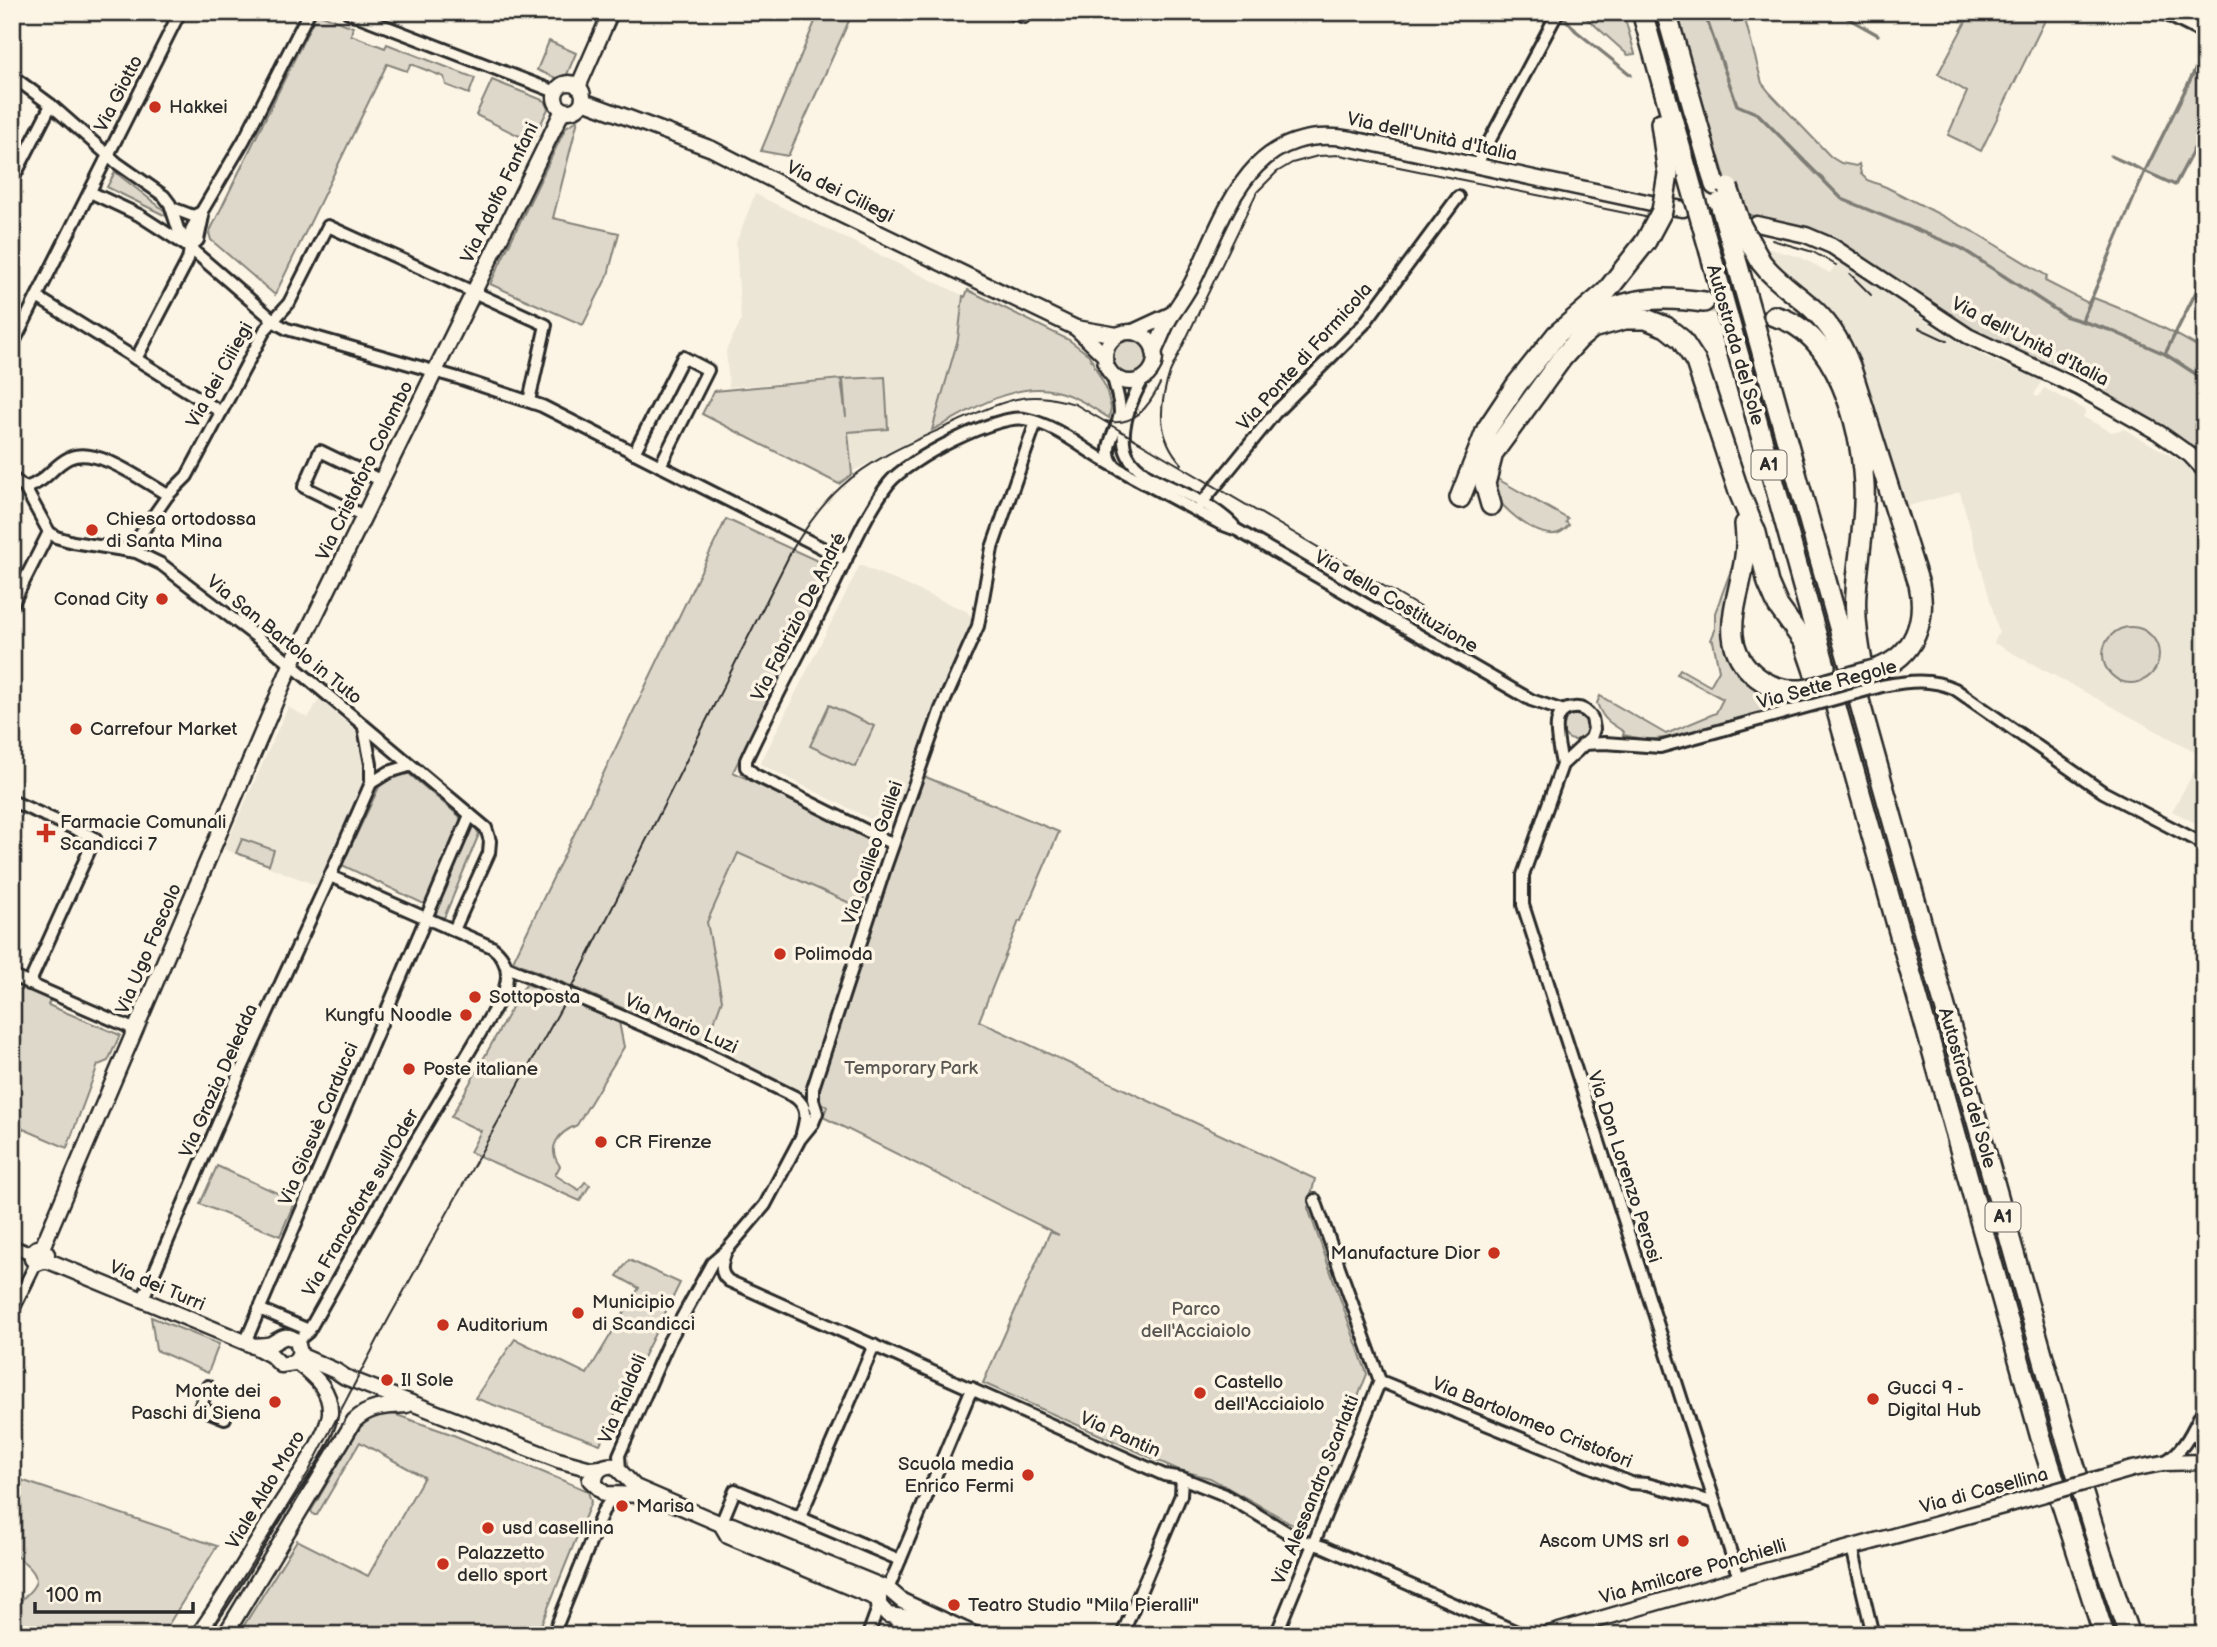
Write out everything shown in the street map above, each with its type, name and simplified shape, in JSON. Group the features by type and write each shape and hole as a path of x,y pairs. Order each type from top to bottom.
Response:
{"highway":[{"path":"1460,498 1487,429 1517,384 1557,334 1606,292 1646,241 1664,204 1668,174 1665,140 1647,70 1640,12"},
{"name":"Autostrada del Sole","path":"1640,12 1710,252 1821,695 1863,803 2043,1445 2104,1635"},
{"path":"1666,12 1697,122 1718,157 1721,186 1745,235 1761,262 1775,278 1823,320 1841,345 1853,375 1919,584 1922,608 1916,635 1900,657 1867,682 1821,695 1768,684 1743,664 1734,645 1733,616 1746,554 1745,523 1739,492"},
{"name":"Autostrada del Sole","path":"1721,186 1736,259 1867,682 1886,797 2069,1449 2129,1635"},
{"path":"1517,384 1562,337 1612,307 1655,298 1704,302"},
{"path":"1774,316 1788,321 1808,334 1828,356 1837,371 1858,440 1864,488 1856,605 1867,682"},
{"path":"1491,505 1485,484 1493,453 1562,358 1592,328 1618,320 1633,318 1656,322 1666,327 1681,339 1692,353 1739,492 1756,533 1772,594 1804,642 1821,695"}],"street":[{"name":"Via Giotto","path":"12,346 180,12"},
{"path":"136,359 187,262 191,232 244,140 309,12"},
{"path":"348,12 556,92 565,84 578,87 583,101"},
{"path":"578,87 611,12"},
{"path":"1009,12 1024,17 1024,12"},
{"path":"1476,166 1558,12"},
{"path":"2161,12 2205,34"},
{"path":"12,76 51,105 108,155 164,196 178,229 190,248"},
{"name":"Via Adolfo Fanfani","path":"556,92 557,104 563,110 576,110 583,101"},
{"name":"Via dei Ciliegi","path":"583,101 712,149 825,207 1076,328 1117,335 1133,332"},
{"path":"12,180 51,105"},
{"name":"Via Adolfo Fanfani","path":"472,293 563,110"},
{"name":"Via dell'Unità d'Italia","path":"1154,352 1172,314 1187,294 1240,183 1263,158 1284,145 1312,137 1341,137 1651,202"},
{"path":"90,192 155,225 190,248 274,320 289,303 328,226 546,325 529,401"},
{"name":"Via Ponte di Formicola","path":"1201,504 1275,412 1364,324 1458,197"},
{"path":"173,212 193,216 204,211"},
{"path":"155,225 166,223 173,212"},
{"name":"Via dell'Unità d'Italia","path":"1757,224 1806,235 1825,243 1968,336 2070,383 2159,433 2183,449 2205,471"},
{"name":"Via Cristoforo Colombo","path":"291,665 472,293"},
{"path":"37,297 221,412"},
{"path":"1133,332 1172,314"},
{"name":"Via dei Ciliegi","path":"130,551 168,495 187,476 265,330 274,320 292,331 435,371 542,406 846,560"},
{"name":"Via dei Ciliegi","path":"1076,328 1105,356 1106,365 1112,374 1120,410 1118,425 1111,439 1109,457 1116,467"},
{"path":"1112,374 1128,382 1144,377 1153,365 1154,352 1148,340 1133,332"},
{"path":"1105,356 1108,345 1117,335"},
{"path":"634,453 683,357 708,370 660,466"},
{"name":"Via della Costituzione","path":"1144,377 1129,406 1124,435 1129,458 1143,473 1226,518 1237,530"},
{"name":"Via Fabrizio De André","path":"893,844 763,780 746,767 748,757 846,560 886,488 907,466 946,445 1002,421 1019,418 1036,422"},
{"name":"Via della Costituzione","path":"1036,422 1221,524 1237,530 1538,704 1564,711"},
{"name":"Via Galileo Galilei","path":"708,1270 765,1205 800,1139 816,1118 813,1088 893,844 941,709 978,626 992,548 1036,422"},
{"path":"1076,442 1097,445 1111,439"},
{"path":"364,516 304,487 320,451 382,481"},
{"path":"25,488 41,482 69,458 85,454 104,459 168,495"},
{"path":"12,478 25,488 49,532 12,605"},
{"name":"Via San Bartolo in Tuto","path":"49,532 73,542 130,551 161,564 291,665 486,828 491,849 454,930"},
{"name":"Via Ugo Foscolo","path":"39,1256 291,665"},
{"name":"Via Sette Regole","path":"1867,682 1927,681 1955,689 2096,788 2205,845"},
{"name":"Via Sette Regole","path":"1557,730 1566,744 1605,743 1660,747 1821,695"},
{"name":"Via della Costituzione","path":"1538,704 1557,730"},
{"path":"1557,730 1559,717 1564,711 1578,708 1591,716 1594,731 1591,738 1582,744"},
{"path":"364,728 371,764 371,783"},
{"name":"Via Don Lorenzo Perosi","path":"1557,730 1562,765"},
{"name":"Via Don Lorenzo Perosi","path":"1582,744 1562,765 1523,875 1523,905 1739,1578"},
{"path":"371,783 389,772 409,766"},
{"name":"Via Grazia Deledda","path":"142,1301 237,1079 371,783"},
{"path":"12,801 94,838 29,984"},
{"name":"Via Giosuè Carducci","path":"249,1344 259,1309 470,815"},
{"path":"330,876 492,947 504,958 507,967"},
{"name":"Via Mario Luzi","path":"507,967 700,1050 797,1098 804,1106 806,1117 800,1139"},
{"name":"Via Francoforte sull'Oder","path":"297,1356 304,1338 409,1153 501,998 508,978 507,967"},
{"path":"12,976 136,1030"},
{"name":"Via Alessandro Scarlatti","path":"1276,1635 1380,1381 1315,1200"},
{"name":"Via dei Turri","path":"12,1246 249,1344 272,1349 281,1365 297,1356"},
{"name":"Via Pantin","path":"726,1251 722,1269 729,1281 1164,1475 1182,1478 1224,1495 1300,1539 1524,1635"},
{"path":"12,1312 39,1256"},
{"name":"Via Rialdoli","path":"553,1635 603,1511 623,1487 619,1455 660,1360 708,1270"},
{"path":"259,1309 309,1330"},
{"path":"272,1349 277,1339 284,1336 297,1356 330,1376 345,1377 558,1460 591,1469 601,1468"},
{"path":"800,1517 874,1345"},
{"name":"Viale Aldo Moro","path":"198,1635 298,1476 327,1423 330,1407 327,1394 297,1356"},
{"name":"Via Bartolomeo Cristofori","path":"1380,1381 1631,1483 1647,1484 1713,1502"},
{"path":"208,1386 200,1408 225,1419"},
{"path":"868,1635 882,1595 900,1560 972,1388"},
{"name":"Viale Aldo Moro","path":"225,1635 358,1417 375,1408 416,1405"},
{"name":"Via di Casellina","path":"1852,1547 2162,1463 2176,1455 2205,1406"},
{"path":"2196,1424 2196,1436 2205,1451"},
{"path":"558,1460 595,1484 602,1493 652,1496"},
{"path":"2162,1463 2205,1462"},
{"name":"Via Rialdoli","path":"595,1484 596,1474 601,1468 612,1465 622,1473"},
{"path":"622,1473 635,1487 652,1496 721,1524 732,1525 882,1595 902,1608 976,1635"},
{"path":"1122,1635 1181,1494 1182,1478"},
{"path":"721,1524 735,1490 900,1560"},
{"path":"1852,1547 1873,1635"},
{"name":"Via Amilcare Ponchielli","path":"1545,1635 1852,1547"},
{"path":"882,1595 888,1615 902,1608"},
{"path":"892,1635 902,1608"}],"shaded area":[{"path":"755,194 962,295 958,339 931,432 853,471 841,379 729,387 726,350 741,321 736,243"},
{"path":"1762,247 1800,257 1830,273 1839,260 1939,330 1989,359 2042,380 2034,395 2038,397 2044,388 2086,410 2083,417 2112,432 2124,429 2184,463 2201,480 2205,486 2205,828 2172,811 2203,756 1994,643 1999,632 1960,492 1904,507 1855,357 1772,263"},
{"path":"860,565 966,611 976,622 894,831 760,764"},
{"path":"319,699 357,732 366,761 365,780 318,886 224,849 288,707 308,718"},
{"name":"Polimoda","path":"739,853 861,908 806,1095 706,1045 722,1000 707,922"}],"green space":[{"path":"819,12 853,12 788,156 761,151"},
{"path":"1580,12 1623,12 1635,54 1628,55"},
{"path":"1666,12 1743,12 1762,83 1831,157 1841,163 1856,166 1859,164 1861,174 1867,180 1976,233 2047,276 2045,281 2088,303 2091,297 2135,315 2205,351 2205,471 2190,454 2010,357 1839,250 1757,224 1754,216 1735,211 1719,157 1697,122"},
{"path":"1971,12 2049,12 1981,151 1948,135 1967,92 1938,74"},
{"path":"317,13 353,27 351,35 385,48 387,44 475,78 469,94 446,85 444,77 411,64 407,71 387,64 275,295 211,240 209,233"},
{"path":"549,41 576,53 566,77 558,79 537,70"},
{"path":"2205,50 2205,128 2175,185 2145,171"},
{"path":"492,80 545,101 548,109 532,142 476,115"},
{"path":"578,120 553,218 619,233 608,275 583,325 490,284 566,127"},
{"path":"115,172 169,214 168,217 107,187"},
{"path":"968,290 1069,340 1089,355 1106,388 1111,408 1109,418 1084,402 1055,391 1023,390 991,400 932,430 958,339 963,296 965,297"},
{"path":"1129,338 1142,344 1148,357 1142,370 1129,376 1116,370 1110,357 1116,344"},
{"path":"885,377 888,429 848,432 852,474 839,484 702,414 714,391 841,379 846,417 843,379"},
{"path":"1494,477 1568,519 1566,522 1569,525 1561,532 1553,534 1525,524 1501,502 1493,487"},
{"path":"726,519 833,568 733,772 878,842 861,908 738,853 707,922 722,1000 706,1044 513,961"},
{"path":"1737,554 1730,654 1810,698 1673,737 1647,740 1623,735 1624,732 1602,714 1597,703 1600,696 1666,734 1716,713 1723,699 1677,674 1680,669 1710,686 1719,670 1711,640 1715,630 1715,613"},
{"path":"2125,627 2137,627 2151,635 2159,649 2157,666 2151,675 2137,683 2125,683 2108,671 2103,661 2103,649 2115,632"},
{"path":"829,705 874,726 855,767 810,746"},
{"path":"1575,714 1584,718 1588,727 1584,736 1575,740 1566,736 1562,727 1566,718"},
{"path":"408,773 459,816 461,821 426,905 342,865 379,787 391,778"},
{"path":"921,775 1059,832 1019,921 979,1021 1315,1179 1308,1208 1367,1374 1307,1526 1291,1523 1210,1478 1179,1470 983,1383 1050,1232 1059,1235 823,1117 827,1107 818,1101 816,1093"},
{"path":"470,825 476,828 479,834 444,918 435,914"},
{"path":"242,839 274,850 269,865 236,853"},
{"path":"12,979 52,996 48,1005 120,1035 108,1061 98,1065 67,1148 12,1124"},
{"path":"527,984 619,1022 624,1047 577,1125 564,1132 554,1147 560,1166 555,1175 579,1190 585,1182 590,1185 580,1201 470,1152 481,1131 451,1117"},
{"path":"217,1166 295,1201 280,1236 200,1204"},
{"path":"629,1260 680,1283 600,1444 475,1398 515,1339 587,1374 639,1288 617,1276"},
{"path":"151,1317 219,1344 208,1373 156,1350"},
{"name":"usd casellina","path":"388,1412 451,1434 588,1491 591,1502 537,1635 238,1635 297,1540 368,1576 424,1477 360,1442 317,1515 311,1511 360,1427 374,1416"},
{"path":"12,1477 217,1546 162,1635 32,1635 12,1625 12,1609 36,1581 31,1569 12,1553"}],"waterway":[{"path":"1704,12 1737,105 1758,114 1842,199 1961,248 2065,316 2110,330 2165,354 2205,380"},
{"path":"1837,12 1878,35"},
{"path":"1561,14 1576,31 1631,75"},
{"path":"2082,321 2145,171 2205,50"},
{"path":"2111,156 2175,185 2205,128"},
{"path":"2165,354 2205,274"}],"tunnel":[{"path":"1709,303 1774,316"}],"tram line":[{"path":"1182,464 1168,442 1162,420 1170,372 1257,192 1277,172 1292,163 1318,156 1340,155 1645,217"},
{"path":"1772,240 1813,252 1836,265"},
{"path":"1850,274 1871,295"},
{"path":"1919,328 1947,341"},
{"path":"1105,421 1124,421 1139,414 1160,384"},
{"path":"207,1635 308,1473 389,1318 569,994 792,550 820,509 853,477 894,451 995,405 1029,397 1075,404 1423,609"}],"place":[{"name":"Hakkei","path":"155,107"},
{"name":"Chiesa ortodossa di Santa Mina","path":"92,530"},
{"name":"Conad City","path":"162,599"},
{"name":"Carrefour Market","path":"76,729"},
{"name":"Farmacie Comunali Scandicci 7","path":"46,833"},
{"name":"Polimoda","path":"780,954"},
{"name":"Sottoposta","path":"475,997"},
{"name":"Kungfu Noodle","path":"466,1015"},
{"name":"Poste italiane","path":"409,1069"},
{"name":"CR Firenze","path":"601,1142"},
{"name":"Manufacture Dior","path":"1494,1253"},
{"name":"Municipio di Scandicci","path":"578,1313"},
{"name":"Auditorium","path":"443,1325"},
{"name":"Il Sole","path":"387,1380"},
{"name":"Castello dell'Acciaiolo","path":"1200,1393"},
{"name":"Gucci 9 - Digital Hub","path":"1873,1399"},
{"name":"Monte dei Paschi di Siena","path":"275,1402"},
{"name":"Scuola media Enrico Fermi","path":"1028,1475"},
{"name":"Marisa","path":"622,1506"},
{"name":"usd casellina","path":"488,1528"},
{"name":"Ascom UMS srl","path":"1683,1541"},
{"name":"Palazzetto dello sport","path":"443,1564"},
{"name":"Teatro Studio \"Mila Pieralli\"","path":"954,1605"}],"park label":[{"name":"Temporary Park","path":"911,1068"},
{"name":"Parco dell'Acciaiolo","path":"1196,1320"}]}
